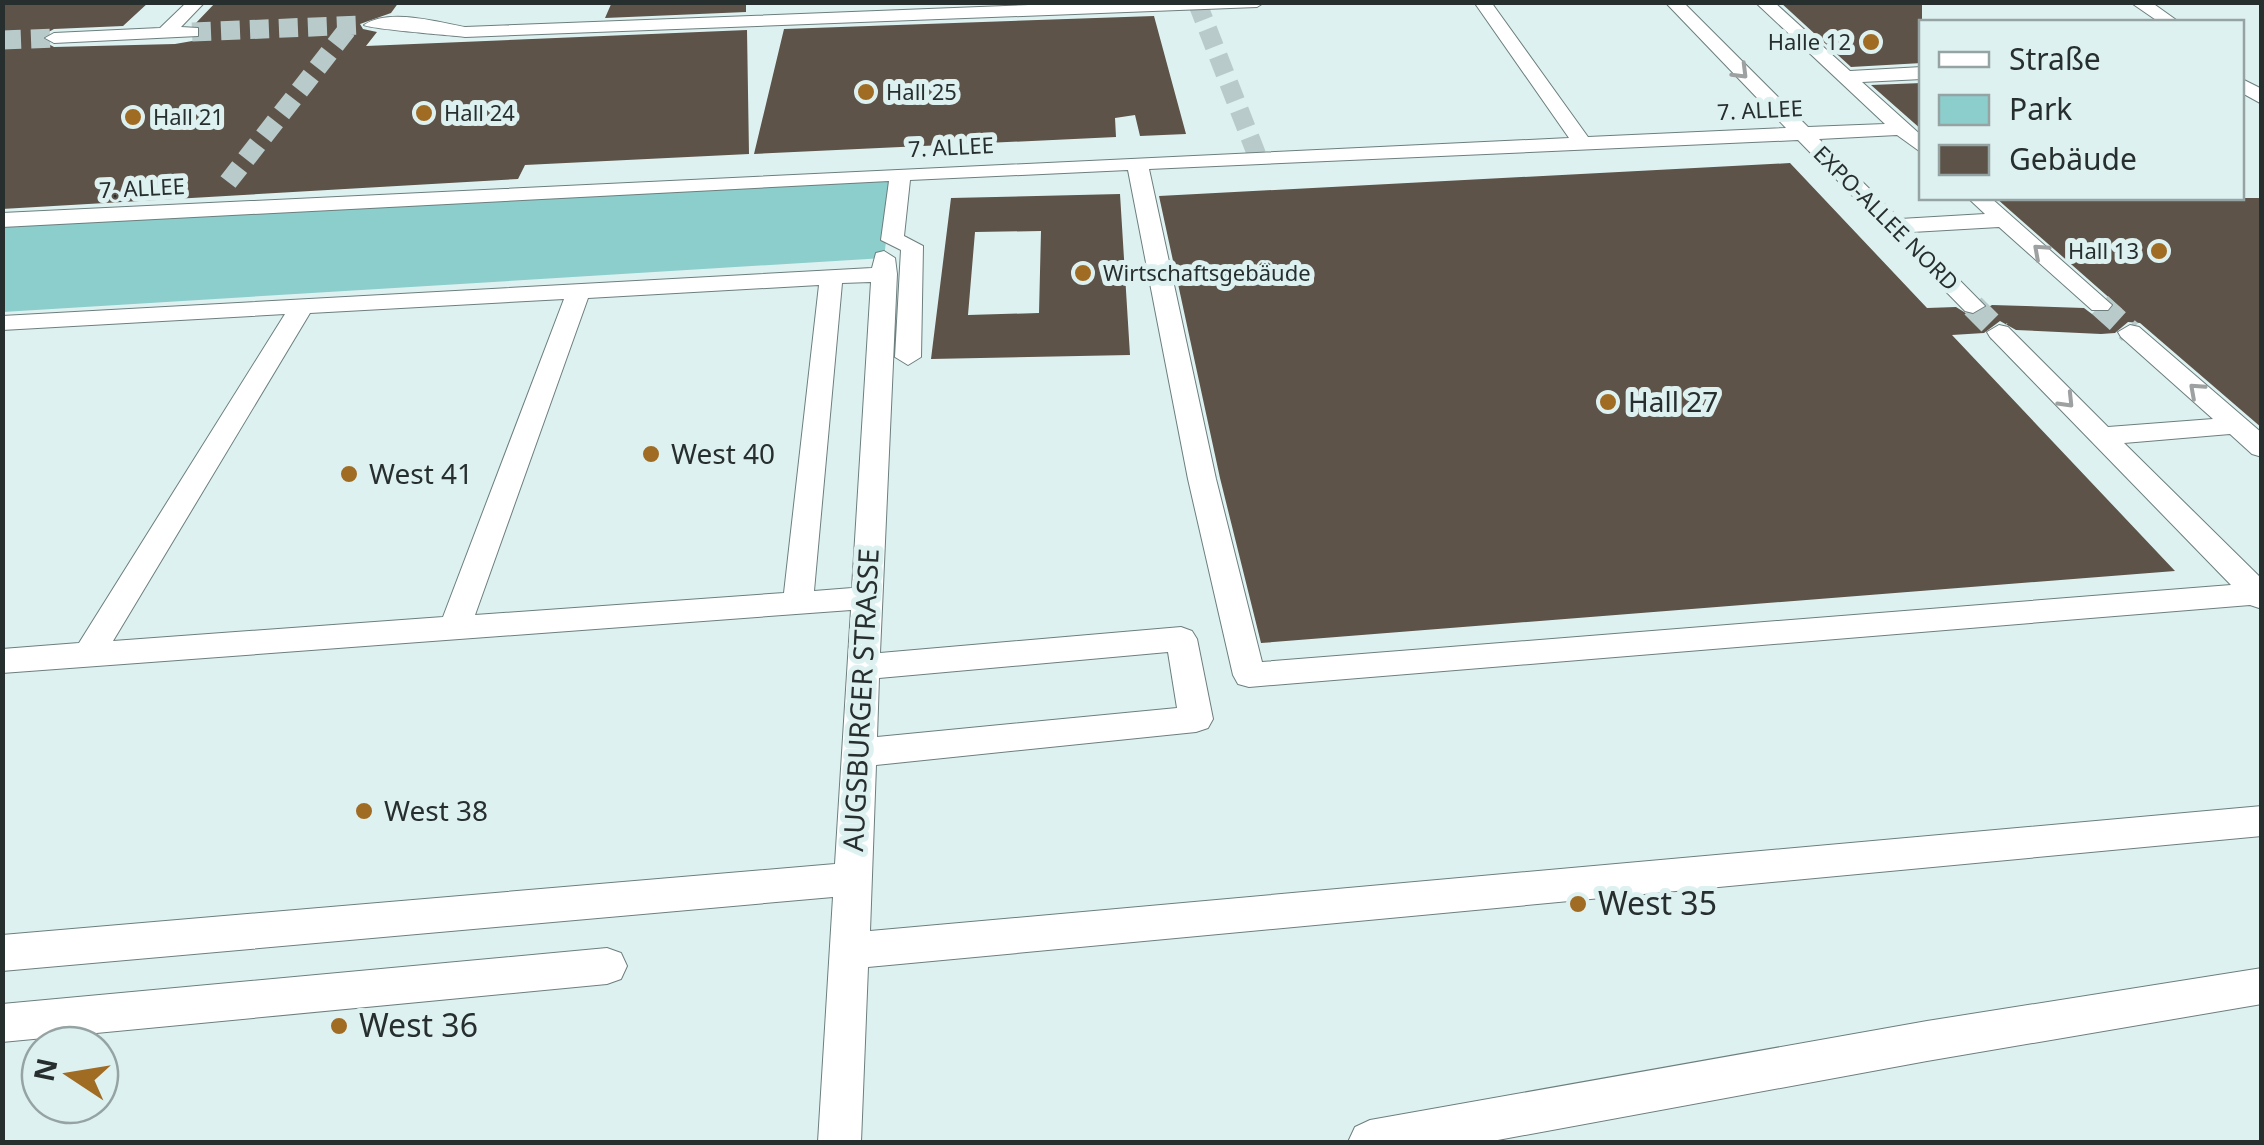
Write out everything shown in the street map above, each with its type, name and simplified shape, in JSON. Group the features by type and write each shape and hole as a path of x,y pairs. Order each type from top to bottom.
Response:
{"street":[{"path":"165,33 196,2"},
{"path":"405,24 421,2"},
{"path":"594,27 603,8 751,2"},
{"path":"373,25 594,27 1257,2"},
{"path":"1482,2 1583,144"},
{"name":"EXPO-ALLEE NORD","path":"1672,2 1973,306"},
{"path":"1763,2 1919,144"},
{"path":"2112,2 2141,20"},
{"path":"2138,2 2167,20"},
{"path":"54,38 192,32"},
{"path":"1846,77 1919,74"},
{"name":"7. ALLEE","path":"2,220 1901,129"},
{"path":"1137,163 1202,478 1249,675 2260,595"},
{"path":"900,174 892,240 912,246 908,357"},
{"path":"216,210 214,201 228,182"},
{"path":"1981,200 2100,305"},
{"path":"1895,226 2004,220"},
{"name":"AUGSBURGER STRASSE","path":"831,277 884,266 846,951 840,1142"},
{"path":"2,346 13,323 831,277 798,603"},
{"path":"455,628 580,291"},
{"path":"88,655 302,307"},
{"path":"1998,332 2260,595"},
{"path":"2130,332 2262,448"},
{"path":"2101,436 2236,426"},
{"path":"2,661 866,598"},
{"path":"858,753 1196,719 1181,639 863,667"},
{"path":"846,951 2262,821"},
{"path":"2,953 851,880"},
{"path":"2,1023 607,966"},
{"path":"1370,1142 1562,1111 1728,1075 1974,1030 2262,986"}],"green space":[{"path":"894,174 884,258 3,312 3,220"}],"building":[{"path":"2,2 149,2 123,26 54,29 43,35 43,41 54,47 198,40 202,28 195,24 216,2 399,2 391,13 360,24 363,29 377,32 366,46 747,30 749,154 525,165 518,179 2,209"},
{"path":"612,2 746,2 746,12 605,18"},
{"name":"Halle 12","path":"1780,2 1922,2 1919,63 1851,67"},
{"name":"Hall 25","path":"1154,16 1186,134 1140,136 1135,115 1115,118 1116,137 754,154 784,29"},
{"path":"1919,83 1919,127 1871,85"},
{"name":"Hall 27","path":"1790,163 1927,308 1956,307 1972,317 1992,305 2084,308 2092,314 2122,309 1998,200 2262,198 2262,428 2140,323 2128,322 2115,333 2101,334 2016,330 2000,321 1984,333 1952,335 2175,571 1261,643 1220,478 1159,196"},
{"name":"Wirtschaftsgebäude","path":"1120,194 1130,355 931,359 951,198","holes":["1041,231 1039,313 968,315 975,232"]}],"tunnel":[{"path":"1197,2 1258,158"},
{"path":"192,32 360,25"},
{"path":"228,182 350,26"},
{"path":"2,40 54,38"},
{"path":"2100,305 2130,332"},
{"path":"1973,306 1999,332"}],"place":[{"name":"Halle 12","path":"1871,42"},
{"name":"Hall 25","path":"866,92"},
{"name":"Hall 24","path":"424,113"},
{"name":"Hall 21","path":"133,117"},
{"name":"Hall 13","path":"2159,251"},
{"name":"Wirtschaftsgebäude","path":"1083,273"},
{"name":"Hall 27","path":"1608,402"},
{"name":"West 40","path":"651,454"},
{"name":"West 41","path":"349,474"},
{"name":"West 38","path":"364,811"},
{"name":"West 35","path":"1578,904"},
{"name":"West 36","path":"339,1026"}]}
